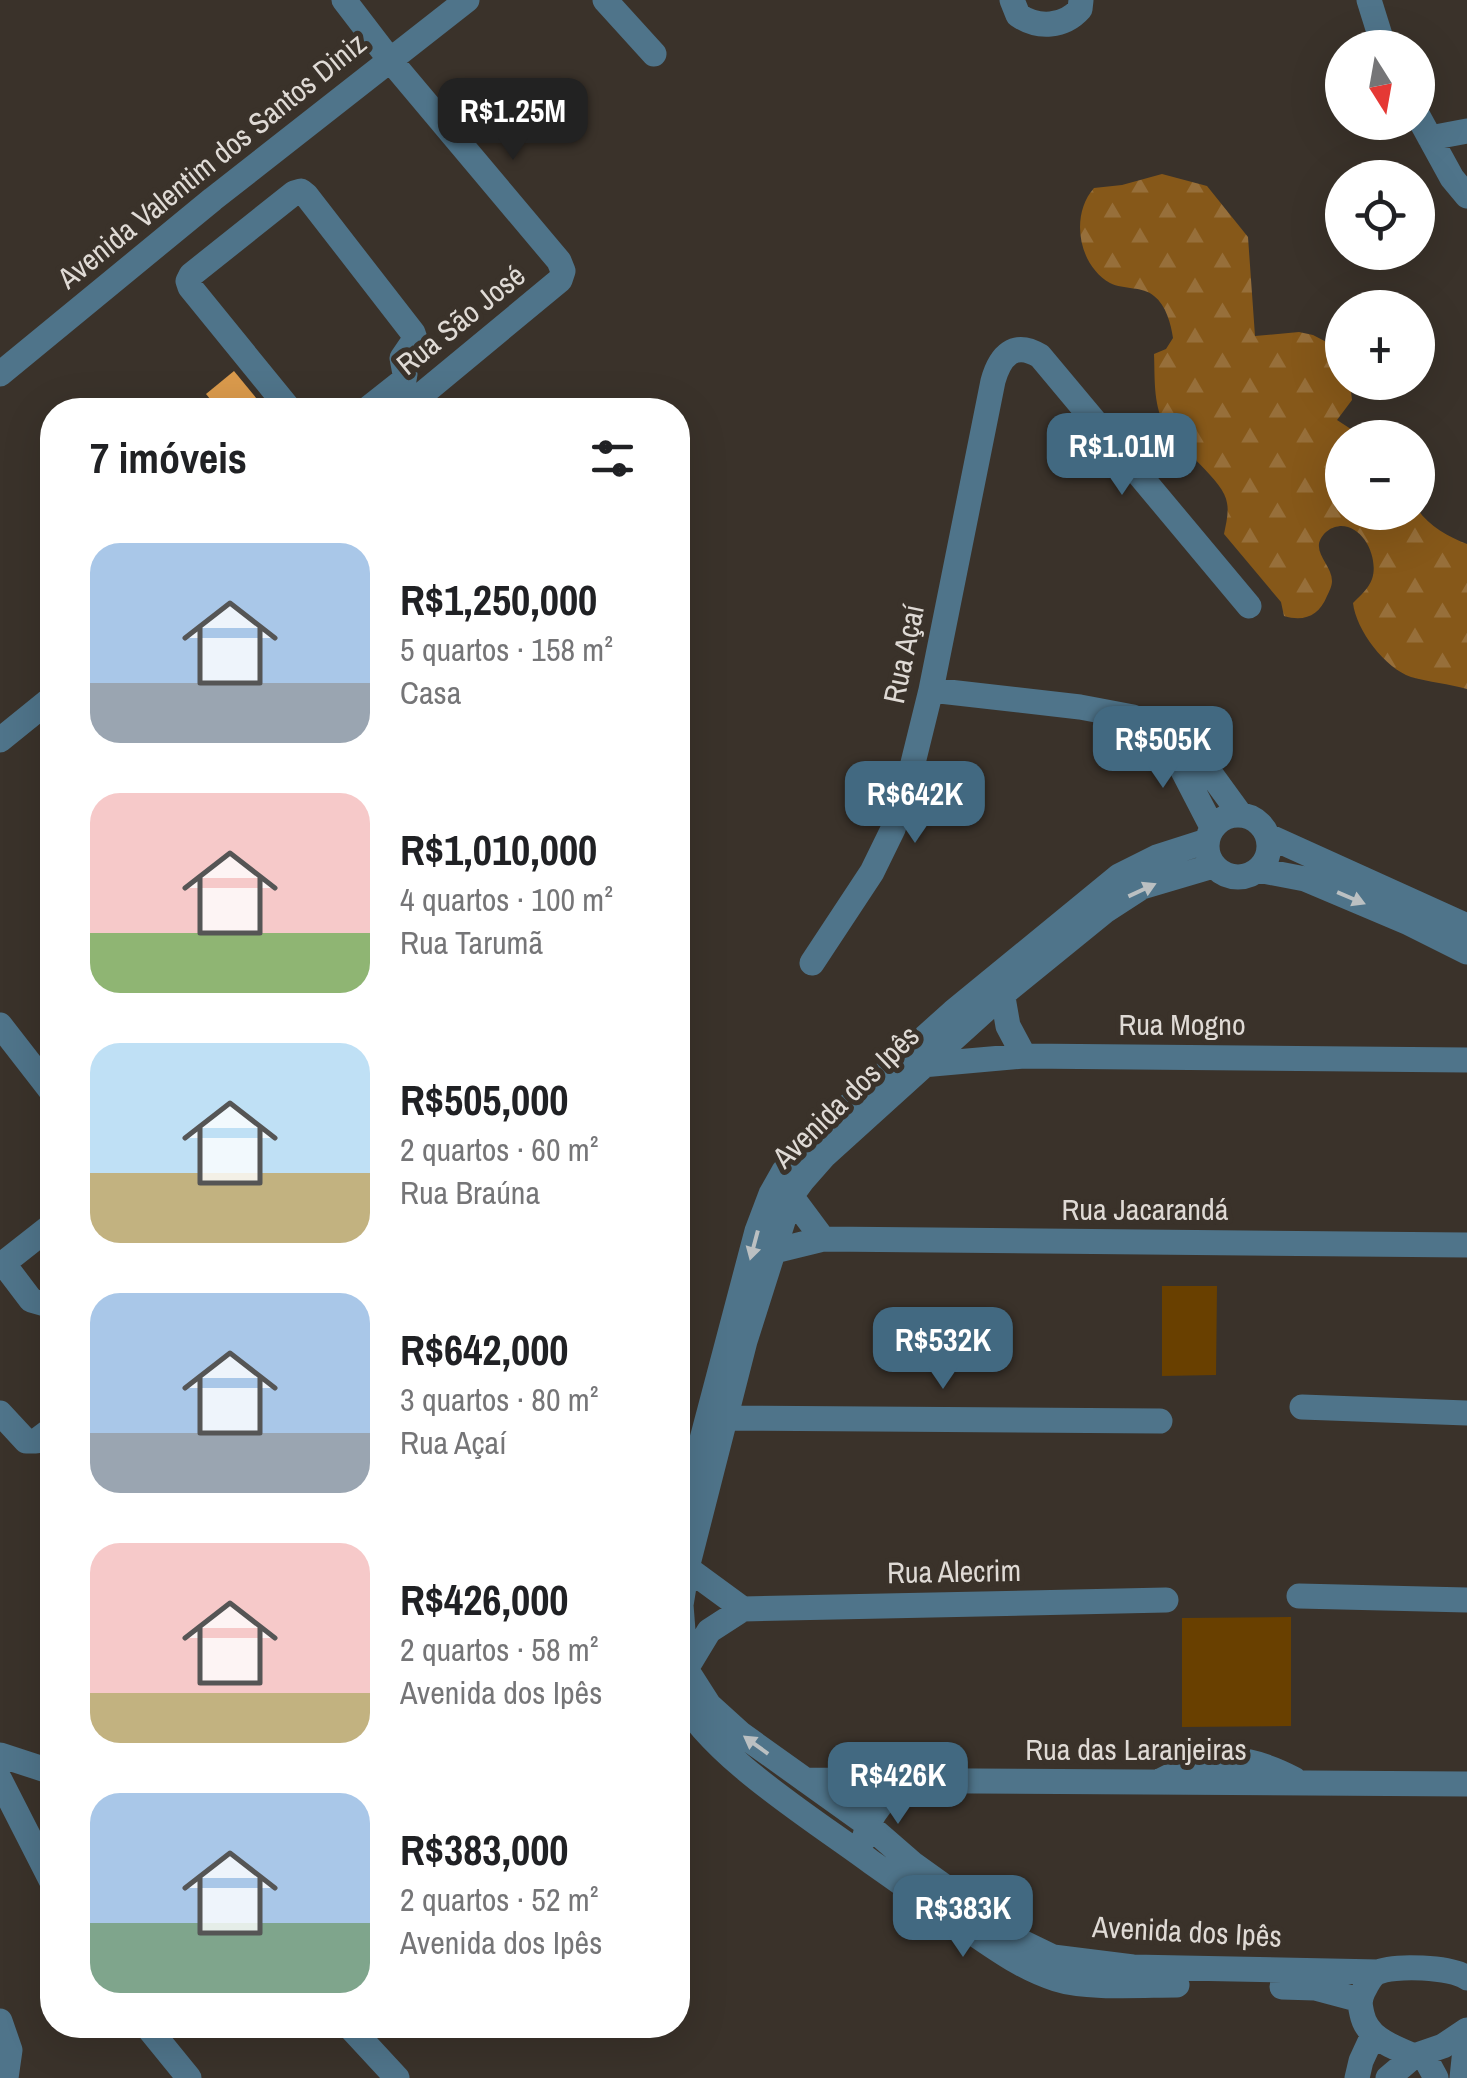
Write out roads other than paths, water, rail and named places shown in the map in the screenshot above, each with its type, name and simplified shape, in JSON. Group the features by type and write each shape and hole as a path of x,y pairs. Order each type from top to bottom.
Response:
{"street":[{"path":"344,0 390,60"},
{"name":"Avenida Valentim dos Santos Diniz","path":"0,374 228,216 390,60 466,0"},
{"path":"605,0 654,54"},
{"path":"1012,0 1018,15 1039,24 1067,21 1080,9 1081,0"},
{"path":"1369,0 1378,30"},
{"name":"Rua São José","path":"390,60 560,261 563,271 560,280 417,398"},
{"path":"1435,128 1467,131"},
{"path":"1431,140 1467,196"},
{"path":"280,398 188,280 228,216 300,191 414,333 413,344 402,358 405,378 381,398"},
{"name":"Rua Açaí","path":"812,963 872,872 892,829 911,771 993,381 1000,362 1010,352 1020,349 1040,356 1249,606"},
{"path":"931,690 1080,707 1134,717 1162,731 1197,755 1240,814 1262,825 1270,848 1258,870"},
{"path":"0,740 40,708"},
{"path":"1162,731 1210,834 1207,854 1213,866"},
{"name":"Avenida dos Ipês","path":"690,1485 757,1231 784,1170 816,1136 1001,985 1119,876 1210,834 1223,818 1240,814"},
{"path":"1268,836 1467,926"},
{"name":"Avenida dos Ipês","path":"1001,985 1142,887 1213,866 1235,878 1258,870 1305,878 1467,952"},
{"path":"1001,985 1008,1026 1024,1056"},
{"path":"0,1025 40,1077"},
{"name":"Rua Mogno","path":"910,1063 1024,1056 1467,1060"},
{"name":"Avenida dos Ipês","path":"690,1558 745,1341 790,1196 910,1063"},
{"path":"790,1196 823,1240"},
{"path":"40,1234 1,1264 31,1300 40,1303"},
{"name":"Rua Jacarandá","path":"774,1251 823,1240 1467,1245"},
{"path":"1302,1407 1467,1414"},
{"path":"0,1412 26,1441 40,1436"},
{"path":"726,1418 1160,1421"},
{"path":"690,1570 742,1609 709,1631 690,1662"},
{"path":"1300,1596 1467,1600"},
{"name":"Rua Alecrim","path":"742,1609 1166,1600"},
{"name":"Avenida dos Ipês","path":"690,1675 710,1705 741,1734 1022,1942 1053,1957 1132,1967 1380,1972 1424,1969 1466,1975"},
{"name":"Avenida dos Ipês","path":"690,1714 716,1743 772,1789 1019,1965 1060,1981 1315,1988 1360,2000"},
{"path":"0,1755 40,1768"},
{"path":"0,1780 40,1858"},
{"name":"Rua das Laranjeiras","path":"772,1789 805,1780 1467,1784"},
{"path":"860,1854 867,1824 884,1799 908,1782"},
{"path":"1380,1972 1373,1975 1360,2000 1364,2022 1386,2044 1419,2055 1436,2078"},
{"path":"0,2021 10,2050 6,2078"},
{"path":"1388,2078 1419,2055 1467,2030"},
{"path":"1462,2078 1467,2030"},
{"path":"1357,2078 1373,2035"},
{"path":"157,2038 189,2078"},
{"path":"360,2038 398,2078"}]}
